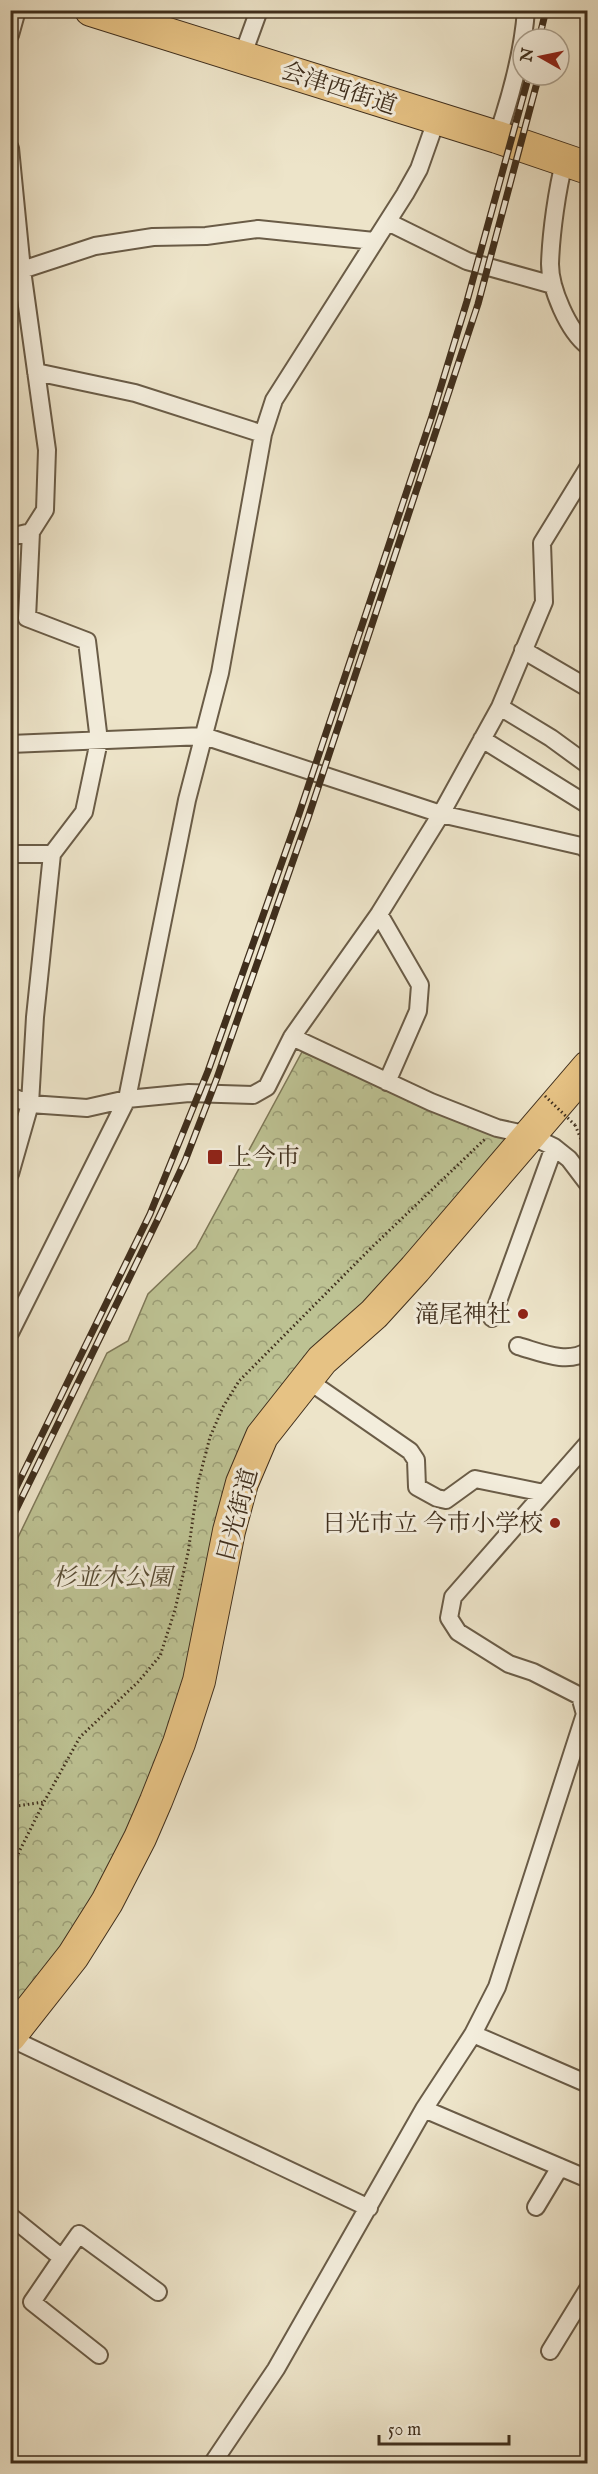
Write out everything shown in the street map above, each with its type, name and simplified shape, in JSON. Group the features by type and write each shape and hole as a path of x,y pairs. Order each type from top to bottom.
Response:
{"highway":[{"name":"会津西街道","path":"91,10 497,136 576,164"},
{"name":"日光街道","path":"10,2037 73,1956 107,1902 140,1838 179,1743 199,1681 229,1531 242,1483 262,1436 322,1360 374,1314 542,1141 588,1067"}],"street":[{"path":"10,35 17,10"},
{"path":"242,57 259,10"},
{"path":"497,136 512,93 525,27 526,10"},
{"path":"10,1333 127,1099 188,800 220,673 263,434 274,400 388,222 419,169 437,118"},
{"path":"10,148 21,270 17,291 36,372 47,450 45,510 32,532 27,618 87,641 99,741 84,812 52,854 35,1017 30,1104 10,1174"},
{"path":"576,164 560,176 550,265 562,310 588,346"},
{"path":"388,222 467,261 554,285"},
{"path":"21,270 95,246 153,237 206,236 258,229 374,241"},
{"path":"36,372 135,393 263,434"},
{"path":"10,1096 30,1104 87,1108 127,1099 189,1093 253,1095 267,1087 292,1037 379,914 441,814 500,707 544,602 542,543 588,468"},
{"path":"10,537 32,532"},
{"path":"524,650 588,688"},
{"path":"500,707 551,738 588,765"},
{"path":"10,744 204,736 441,814 585,843"},
{"path":"482,739 588,805"},
{"path":"10,854 52,854"},
{"path":"379,914 420,985 418,1011 387,1082"},
{"path":"292,1037 431,1102 497,1128 542,1141 570,1159 588,1185"},
{"path":"492,1318 542,1141"},
{"path":"518,1346 557,1357 573,1358 588,1351"},
{"path":"306,1379 410,1451 416,1460 417,1487 437,1498 446,1500 475,1479 544,1493"},
{"path":"212,2463 276,2370 424,2109 472,2034 497,1987 583,1731 585,1714 580,1696 533,1672 509,1664 458,1632 449,1618 453,1597 588,1443"},
{"path":"472,2034 588,2085"},
{"path":"10,2037 369,2208"},
{"path":"424,2109 588,2179"},
{"path":"536,2207 560,2167"},
{"path":"10,2216 62,2258"},
{"path":"99,2355 32,2302 79,2234 158,2292"},
{"path":"550,2351 588,2289"}],"path":[{"path":"545,1096 575,1125 587,1153"},
{"path":"10,1807 44,1802"}],"green space":[{"name":"杉並木公園","path":"302,1052 485,1129 518,1139 261,1427 195,1680 99,1901 11,2016 10,1554 107,1353 128,1341 148,1294 196,1248"}],"railway":[{"path":"542,27 546,10"},
{"path":"10,1500 150,1214 208,1071 299,814 432,416 467,301 526,87"},
{"path":"10,1522 158,1219 185,1161 217,1078 308,818 478,304 536,87"}],"place":[{"name":"上今市","path":"215,1157"},
{"name":"滝尾神社","path":"523,1314"},
{"name":"日光市立 今市小学校","path":"555,1523"}]}
